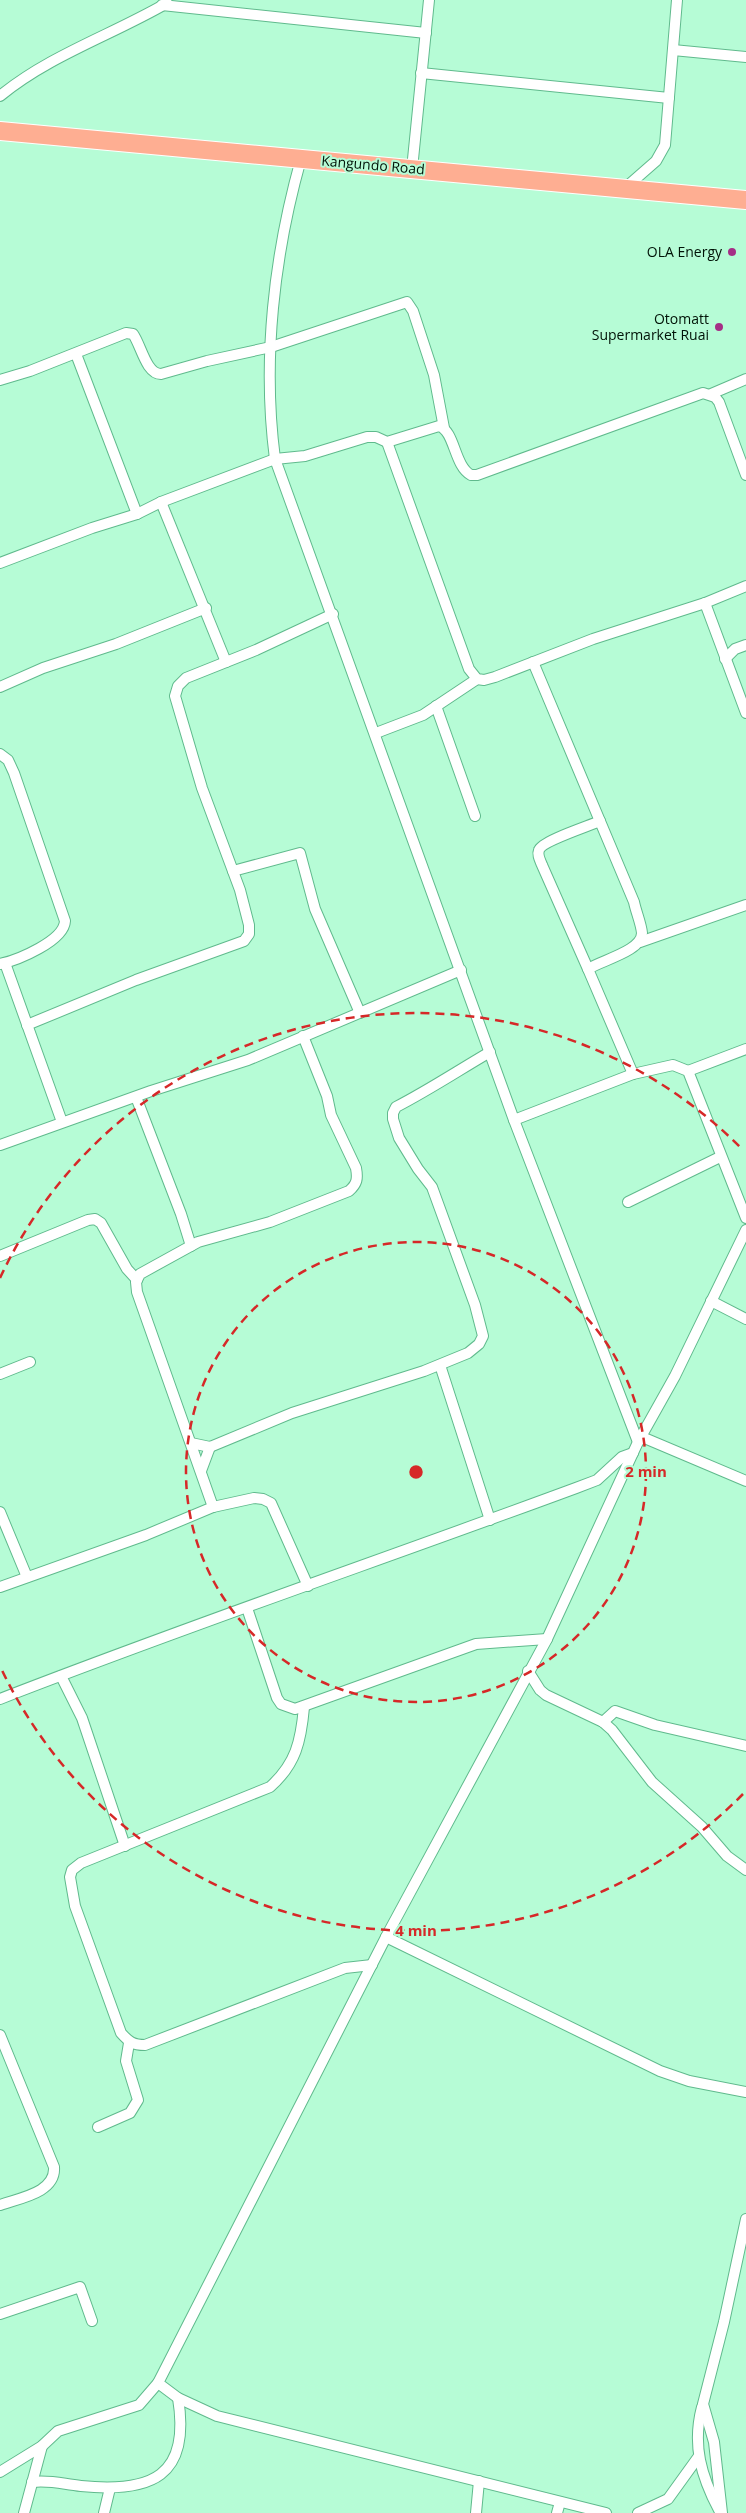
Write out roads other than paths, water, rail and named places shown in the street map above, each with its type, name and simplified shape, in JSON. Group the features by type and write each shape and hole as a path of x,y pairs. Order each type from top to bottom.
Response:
{"highway":[{"name":"Kangundo Road","path":"0,131 746,200"}],"street":[{"path":"412,169 429,0"},
{"path":"624,189 662,154 665,145 678,0"},
{"path":"0,96 21,79 57,58 167,2 426,33"},
{"path":"673,50 746,57"},
{"path":"421,74 669,98"},
{"path":"301,159 289,203 280,252 271,347 269,400 276,459 462,970 514,1120 640,1439 746,1481"},
{"path":"0,380 76,354 116,335 133,334 150,369 157,374 161,374 207,361 271,347 407,302 413,311 434,375 444,428 463,468 471,476 691,395 711,394 746,379"},
{"path":"76,354 137,514"},
{"path":"711,394 719,402 746,475"},
{"path":"0,563 92,528 137,514 161,502 276,459 305,456 367,437 376,437 387,442 433,427 444,428"},
{"path":"387,442 470,670 477,679"},
{"path":"161,502 206,608 226,662"},
{"path":"376,733 424,715 477,679 484,680 495,677 593,639 705,603 746,586"},
{"path":"705,603 746,713"},
{"path":"0,687 43,668 116,644 206,608"},
{"path":"27,1025 136,980 244,941 249,934 249,925 233,871 202,788 175,696 178,686 186,678 333,614"},
{"path":"720,643 735,649"},
{"path":"726,659 735,649 746,645"},
{"path":"533,662 634,902 642,933 640,942 635,948 599,962 588,969"},
{"path":"436,706 475,816"},
{"path":"0,754 8,760 14,773 66,921 65,929 60,935 42,947 2,964 27,1025 62,1122"},
{"path":"600,821 548,842 540,847 538,852 633,1074"},
{"path":"233,871 300,852 315,909 360,1013"},
{"path":"640,942 746,905"},
{"path":"0,1145 136,1097 225,1069 462,970"},
{"path":"213,1507 137,1292 137,1280 140,1274 207,1239 270,1222 349,1191 355,1186 358,1178 356,1168 331,1115 327,1096 303,1036"},
{"path":"514,1120 633,1074 673,1065 688,1070 746,1049"},
{"path":"191,1444 210,1447 292,1413 440,1365 468,1353 479,1344 483,1336 475,1305 432,1187 406,1151 393,1119 393,1113 396,1107 433,1088 444,1079 490,1052"},
{"path":"688,1070 720,1157 746,1218"},
{"path":"136,1097 181,1214 191,1246"},
{"path":"628,1202 720,1157"},
{"path":"0,1256 88,1220 95,1220 101,1223 127,1269 137,1280"},
{"path":"1,2472 42,2446 58,2431 71,2425 139,2405 158,2383 386,1937 528,1671 547,1639 633,1453 676,1376 711,1301 740,1248 746,1230"},
{"path":"711,1301 746,1319"},
{"path":"0,1374 30,1362"},
{"path":"440,1365 490,1520"},
{"path":"201,1471 210,1447"},
{"path":"0,1698 136,1646 247,1608 597,1480 622,1457 633,1453"},
{"path":"0,1587 146,1535 213,1507 254,1498 264,1499 271,1503 308,1586"},
{"path":"0,1512 27,1577"},
{"path":"247,1608 277,1698 287,1707 304,1707 373,1679 476,1644 547,1639"},
{"path":"528,1671 540,1690 546,1695 603,1722 623,1743 652,1782 702,1827 727,1856 746,1870"},
{"path":"60,1676 82,1718 125,1846"},
{"path":"304,1707 302,1732 285,1774 270,1787 81,1863 72,1870 70,1877 75,1906 121,2034 129,2043 145,2045 346,1968 372,1964"},
{"path":"603,1722 615,1711 655,1725 746,1746"},
{"path":"386,1937 660,2071 689,2081 746,2092"},
{"path":"0,2035 54,2168 55,2177 51,2183 40,2190 0,2205"},
{"path":"98,2127 130,2113 138,2100 126,2061 129,2043"},
{"path":"721,2513 701,2469 697,2424 724,2322 746,2219"},
{"path":"0,2314 80,2287 92,2321"},
{"path":"158,2383 178,2398 217,2416 606,2513"},
{"path":"32,2482 56,2481 78,2486 110,2488 141,2486 166,2470 178,2450 180,2435 178,2398"},
{"path":"703,2404 714,2442 721,2513"},
{"path":"24,2513 42,2446"},
{"path":"638,2513 668,2499 699,2456"},
{"path":"476,2513 479,2481"},
{"path":"104,2513 110,2488"},
{"path":"557,2513 560,2502"}],"place":[{"name":"OLA Energy","path":"732,252"},
{"name":"Otomatt Supermarket Ruai","path":"719,327"}]}
